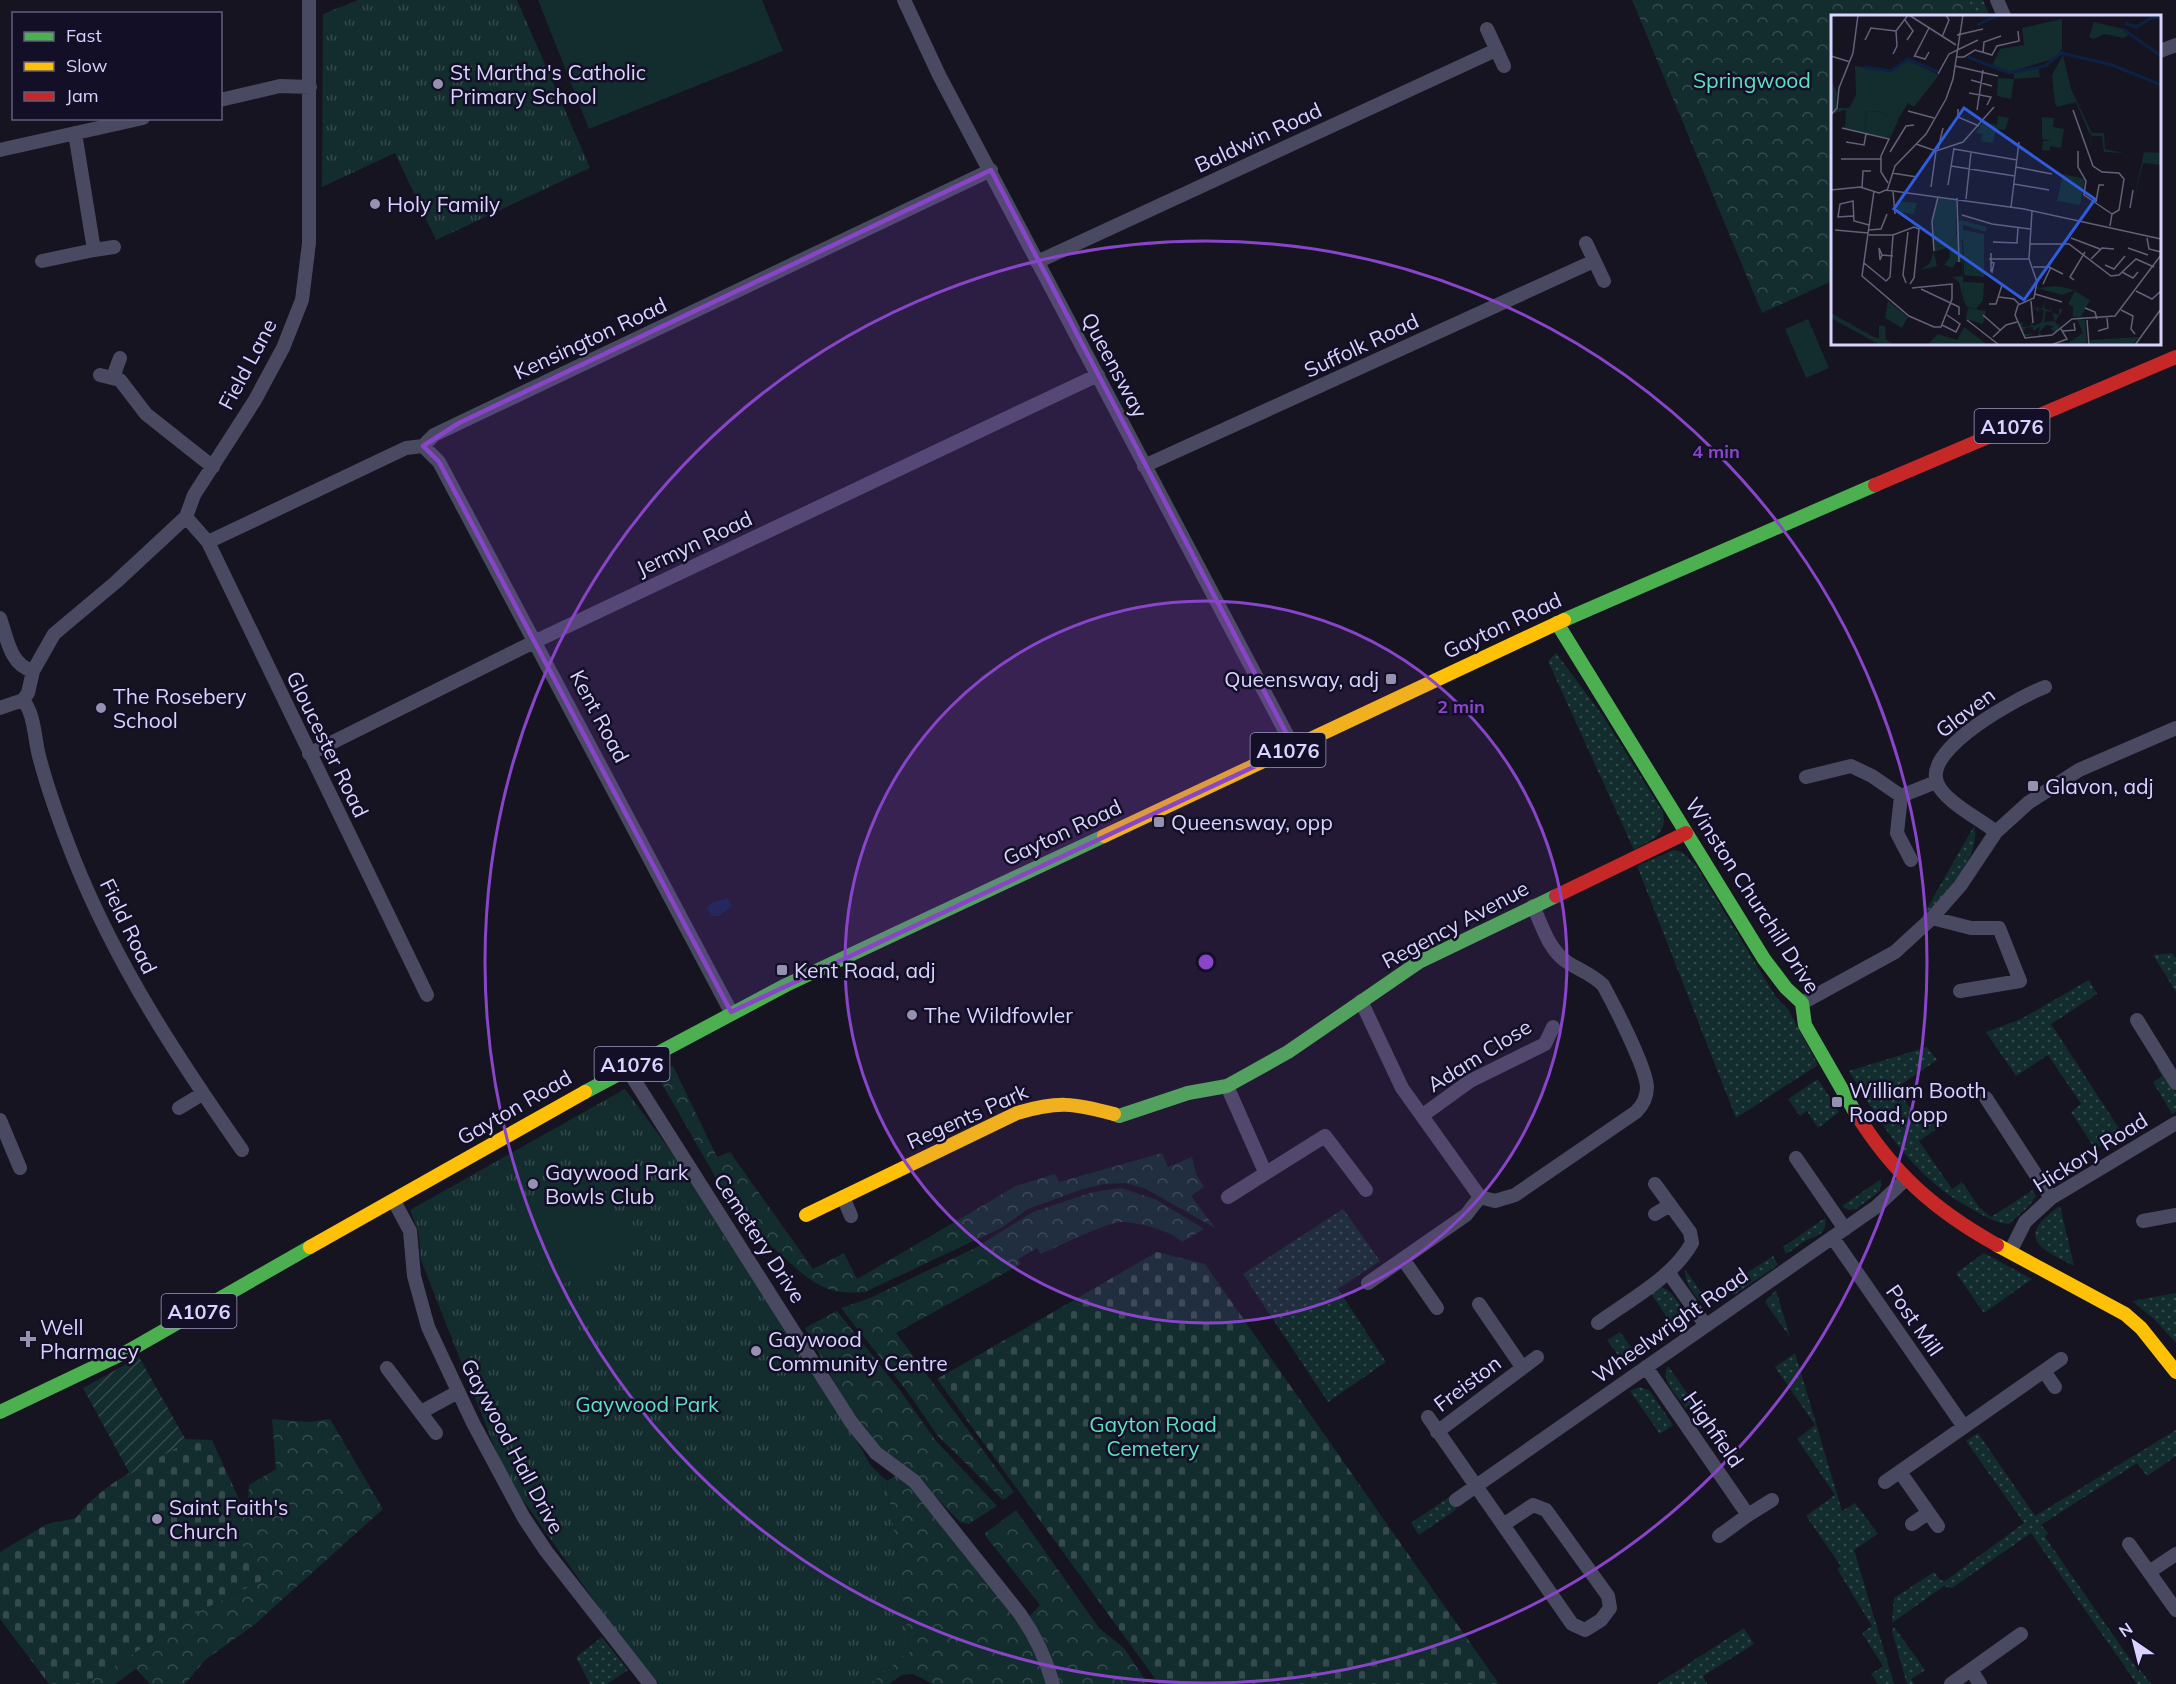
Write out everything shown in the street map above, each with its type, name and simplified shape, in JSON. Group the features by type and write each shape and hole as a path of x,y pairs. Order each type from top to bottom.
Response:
{"main road":[{"name":"Gayton Road","path":"0,1412 130,1350 626,1067 731,1012 1079,846 1294,748 1462,666 1848,495 2176,357"},
{"name":"Winston Churchill Drive","path":"1557,623 1764,959 1786,988 1802,1003 1805,1025 1878,1146 1905,1180 1952,1218 2124,1314 2141,1328 2176,1372"},
{"name":"Regency Avenue","path":"1188,1093 1227,1086 1288,1052 1419,962 1686,833"},
{"name":"Regents Park","path":"806,1215 1017,1113 1048,1104 1077,1104 1119,1116 1188,1093"}],"street":[{"name":"Field Lane","path":"23,700 28,693 33,671 54,634 116,582 186,517 194,495 255,400 283,348 303,300 309,243 309,0"},
{"name":"Queensway","path":"904,0 939,75 1294,748"},
{"path":"1997,0 2004,15"},
{"path":"1487,29 1504,66"},
{"path":"2161,51 2176,45"},
{"name":"Baldwin Road","path":"1037,262 1496,50"},
{"path":"222,100 280,86 310,87"},
{"path":"0,150 134,120"},
{"path":"75,134 94,250"},
{"name":"Kensington Road","path":"208,542 406,448 423,446 434,435 991,170"},
{"path":"1586,243 1604,281"},
{"path":"42,261 114,247"},
{"name":"Suffolk Road","path":"1144,466 1594,261"},
{"path":"120,358 106,376 120,380 146,414 213,467"},
{"name":"Jermyn Road","path":"309,754 536,641 1098,375"},
{"name":"Kent Road","path":"423,446 439,462 731,1012"},
{"name":"Gloucester Road","path":"186,517 208,542 427,994"},
{"path":"0,618 16,662 22,668 33,671"},
{"name":"Glaven","path":"1936,782 1936,766 1960,738 2023,696 2045,687"},
{"path":"0,708 23,700"},
{"name":"Field Road","path":"23,700 29,708 39,756 84,882 141,998 202,1094 242,1150"},
{"path":"1802,1003 1894,952 1932,918 1960,886 1996,832 2028,803 2070,776 2176,728"},
{"path":"1806,777 1851,766 1872,776 1901,796"},
{"path":"1901,796 1936,782 1944,795 1996,832"},
{"path":"1901,796 1897,833 1911,860"},
{"path":"1361,1001 1397,1078 1480,1197 1496,1201 1515,1195 1636,1112 1642,1106 1647,1093 1645,1076 1603,985 1592,975 1575,967 1557,954 1533,906"},
{"path":"1932,918 1971,928 2000,928 2020,981 1960,991"},
{"path":"2137,1020 2176,1083"},
{"name":"Adam Close","path":"1423,1115 1470,1081 1545,1044 1553,1027"},
{"name":"Cemetery Drive","path":"626,1067 851,1422 876,1453 914,1481 1020,1614 1035,1636 1047,1661 1053,1684"},
{"path":"1227,1086 1265,1172"},
{"path":"179,1108 202,1094"},
{"path":"1986,1098 2051,1198"},
{"path":"0,1120 4,1143 20,1168"},
{"name":"Hickory Road","path":"2011,1250 2025,1222 2051,1198 2176,1123"},
{"path":"1228,1197 1325,1136 1366,1190"},
{"path":"1797,1158 1845,1229"},
{"name":"Wheelwright Road","path":"1456,1500 1705,1324 1833,1238 1876,1207 1905,1180"},
{"path":"1598,1323 1668,1272 1683,1258 1692,1243 1690,1232 1655,1184"},
{"path":"843,1197 851,1216"},
{"path":"1368,1283 1466,1215 1480,1197"},
{"name":"Gaywood Hall Drive","path":"394,1201 410,1231 414,1276 420,1303 458,1392 529,1526 650,1684"},
{"path":"1655,1215 1670,1205"},
{"path":"2144,1221 2176,1215"},
{"name":"Post Mill","path":"1833,1238 1964,1427"},
{"path":"1403,1259 1437,1308"},
{"path":"1668,1272 1705,1324"},
{"name":"Freiston","path":"1479,1304 1522,1368"},
{"name":"Freiston","path":"1437,1432 1537,1356"},
{"path":"1885,1482 2061,1359"},
{"name":"Highfield","path":"1646,1367 1748,1515"},
{"path":"387,1368 435,1433"},
{"path":"2044,1371 2055,1387"},
{"path":"421,1412 458,1392"},
{"name":"Freiston","path":"1428,1417 1437,1432 1572,1624 1585,1630 1601,1620 1610,1608 1608,1596 1546,1510 1533,1505 1503,1525"},
{"path":"1900,1472 1938,1527"},
{"path":"1719,1536 1772,1500"},
{"path":"1911,1524 1928,1513"},
{"path":"2129,1544 2176,1610"},
{"path":"2149,1572 2176,1554"},
{"path":"1951,1684 2021,1634"},
{"path":"1971,1670 1980,1684"}],"highlighted area":[{"path":"991,170 1294,748 731,1012 439,462 423,446 459,423"}],"green space":[{"name":"St Martha's Catholic Primary School","path":"358,0 517,0 590,168 436,240 395,153 322,187 323,14"},
{"path":"538,0 762,0 783,51 589,129"},
{"name":"Springwood","path":"1632,0 1968,0 1975,15 1831,15 1831,281 1762,313"},
{"path":"1968,0 1983,0 1990,15 1975,15"},
{"path":"1808,319 1829,368 1806,378 1785,329"},
{"path":"1556,653 1603,716 1663,812 1664,820 1661,831 1652,840 1634,850 1548,661"},
{"path":"1974,826 1975,839 1965,866 1918,924"},
{"path":"1673,850 1682,852 1696,865 1776,997 1788,1009 1818,1065 1736,1118 1637,866"},
{"path":"2172,953 2176,958 2176,992 2153,955"},
{"path":"2089,980 2097,994 2051,1024 2122,1133 2095,1149 2071,1112 2081,1104 2048,1055 2016,1076 1986,1032 2021,1019"},
{"path":"1927,1047 1937,1060 1896,1088 1921,1124 1937,1114 1944,1124 1919,1141 1952,1189 1962,1182 1979,1207 1991,1217 2033,1190 2036,1196 2029,1206 2009,1224 1979,1213 1931,1181 1886,1130 1849,1071"},
{"path":"673,1066 717,1157 730,1152 813,1269 844,1253 857,1279 1016,1186 1055,1174 1059,1182 1162,1153 1168,1167 1192,1157 1196,1174 1204,1187 1191,1196 1215,1228 1146,1189 1126,1183 1104,1184 1028,1209 1001,1228 865,1292 847,1293 832,1290 808,1278 761,1238 749,1236 657,1075"},
{"path":"2159,1066 2176,1092 2176,1112 2172,1114 2153,1082 2162,1076 2157,1068"},
{"path":"1818,1079 1839,1112 1818,1128 1807,1111 1800,1116 1788,1099"},
{"name":"Gaywood Park","path":"625,1089 708,1201 846,1421 871,1466 887,1481 910,1651 870,1684 659,1684 624,1643 506,1476 421,1260 419,1234 410,1210"},
{"path":"593,1168 634,1251 553,1289 513,1205"},
{"path":"1881,1179 1880,1191 1856,1209 1849,1210 1842,1206"},
{"path":"1121,1188 1157,1200 1204,1229 1182,1242 1170,1234 1153,1228 1120,1222 1040,1254 1037,1248 1018,1259 1021,1264 896,1333 1014,1492 1003,1500 938,1436 906,1390 841,1308 870,1298 975,1248 1033,1212 1093,1192"},
{"path":"2060,1206 2074,1266 2042,1248 2035,1234 2038,1226 2046,1217"},
{"path":"1343,1209 1380,1261 1338,1289 1386,1362 1328,1402 1243,1274"},
{"path":"1825,1218 1825,1227 1821,1233 1786,1254 1783,1247"},
{"name":"Gayton Road Cemetery","path":"1157,1252 1205,1264 1499,1684 1159,1684 937,1379"},
{"path":"1984,1253 2032,1279 1984,1313 1956,1273"},
{"path":"1773,1256 1778,1265 1734,1295 1728,1285"},
{"path":"1685,1269 1712,1308 1702,1302 1693,1292"},
{"path":"1660,1287 1670,1292 1682,1309 1685,1326 1678,1334 1650,1292"},
{"path":"1776,1290 1790,1337 1765,1302"},
{"path":"2176,1293 2176,1343 2154,1319 2132,1301"},
{"path":"837,1311 899,1389 936,1441 997,1506 969,1524 960,1522 917,1478 882,1451 855,1420 805,1328"},
{"path":"1620,1332 1633,1350 1639,1347 1644,1354 1626,1366 1607,1340"},
{"path":"1795,1353 1842,1511 1855,1503 1878,1534 1854,1550 1894,1684 1878,1684 1871,1674 1883,1666 1862,1633 1872,1626 1837,1569 1841,1566 1806,1516 1835,1495 1797,1439 1815,1425 1775,1367"},
{"path":"139,1357 187,1442 130,1474 83,1388"},
{"path":"1668,1366 1694,1403 1686,1408 1668,1383 1666,1371"},
{"path":"1639,1387 1649,1390 1673,1425 1660,1434 1630,1391"},
{"path":"272,1419 309,1422 330,1419 383,1509 254,1625 205,1660 185,1684 150,1684 136,1669 115,1684 86,1684 200,1611 263,1580 233,1525 247,1517 249,1485 276,1469"},
{"path":"2176,1430 2176,1456 2147,1476 2137,1463 2041,1525 2048,1533 2045,1537 2134,1665 2151,1684 2137,1684 2031,1533 1952,1588 1944,1586 1892,1623 1894,1598 1934,1572 1940,1580 1945,1581 2024,1523 1966,1441 1978,1433 2035,1516"},
{"path":"186,1439 212,1440 247,1517 233,1525 263,1580 200,1611 86,1684 49,1684 0,1619 0,1552 47,1524 76,1518 86,1506 112,1484 187,1441"},
{"path":"897,1475 910,1484 1033,1637 1051,1684 933,1684 913,1674 902,1675 889,1684 870,1684 910,1651 887,1481"},
{"path":"1449,1497 1457,1509 1419,1535 1411,1523"},
{"path":"1016,1510 1099,1628 1124,1648 1148,1684 1056,1684 1027,1619 1040,1605 984,1534"},
{"path":"1894,1627 1925,1670 1911,1679 1914,1684 1907,1684 1892,1631"},
{"path":"1744,1628 1754,1644 1703,1676 1707,1684 1657,1684"},
{"path":"602,1637 628,1670 607,1684 590,1684 576,1657"}],"water":[{"path":"728,898 732,906 719,916 711,916 707,908 713,902"}],"traffic: fast":[{"path":"1564,620 1875,485"},
{"path":"1557,623 1764,959 1786,988 1802,1003 1805,1025 1855,1112"},
{"path":"585,1092 786,985 1104,836"},
{"path":"1114,1114 1119,1116 1188,1093 1227,1086 1288,1052 1419,962 1556,896"},
{"path":"0,1412 130,1350 310,1247"}],"traffic: slow":[{"path":"1104,836 1564,620"},
{"path":"310,1247 585,1092"},
{"path":"806,1215 1017,1113 1066,1105 1114,1114"},
{"path":"1997,1245 2125,1314 2141,1328 2176,1372"}],"traffic: jam":[{"path":"1875,485 2176,357"},
{"path":"1556,896 1686,833"},
{"path":"1855,1112 1884,1154 1934,1204 1997,1245"}],"place":[{"name":"St Martha's Catholic Primary School","path":"438,84"},
{"name":"Holy Family","path":"375,204"},
{"name":"Queensway, adj","path":"1391,679"},
{"name":"The Rosebery School","path":"101,708"},
{"name":"Glavon, adj","path":"2033,786"},
{"name":"Queensway, opp","path":"1159,822"},
{"name":"Kent Road, adj","path":"782,970"},
{"name":"The Wildfowler","path":"912,1015"},
{"name":"William Booth Road, opp","path":"1837,1102"},
{"name":"Gaywood Park Bowls Club","path":"533,1184"},
{"name":"Well Pharmacy","path":"28,1339"},
{"name":"Gaywood Community Centre","path":"756,1351"},
{"name":"Saint Faith's Church","path":"157,1519"}]}
